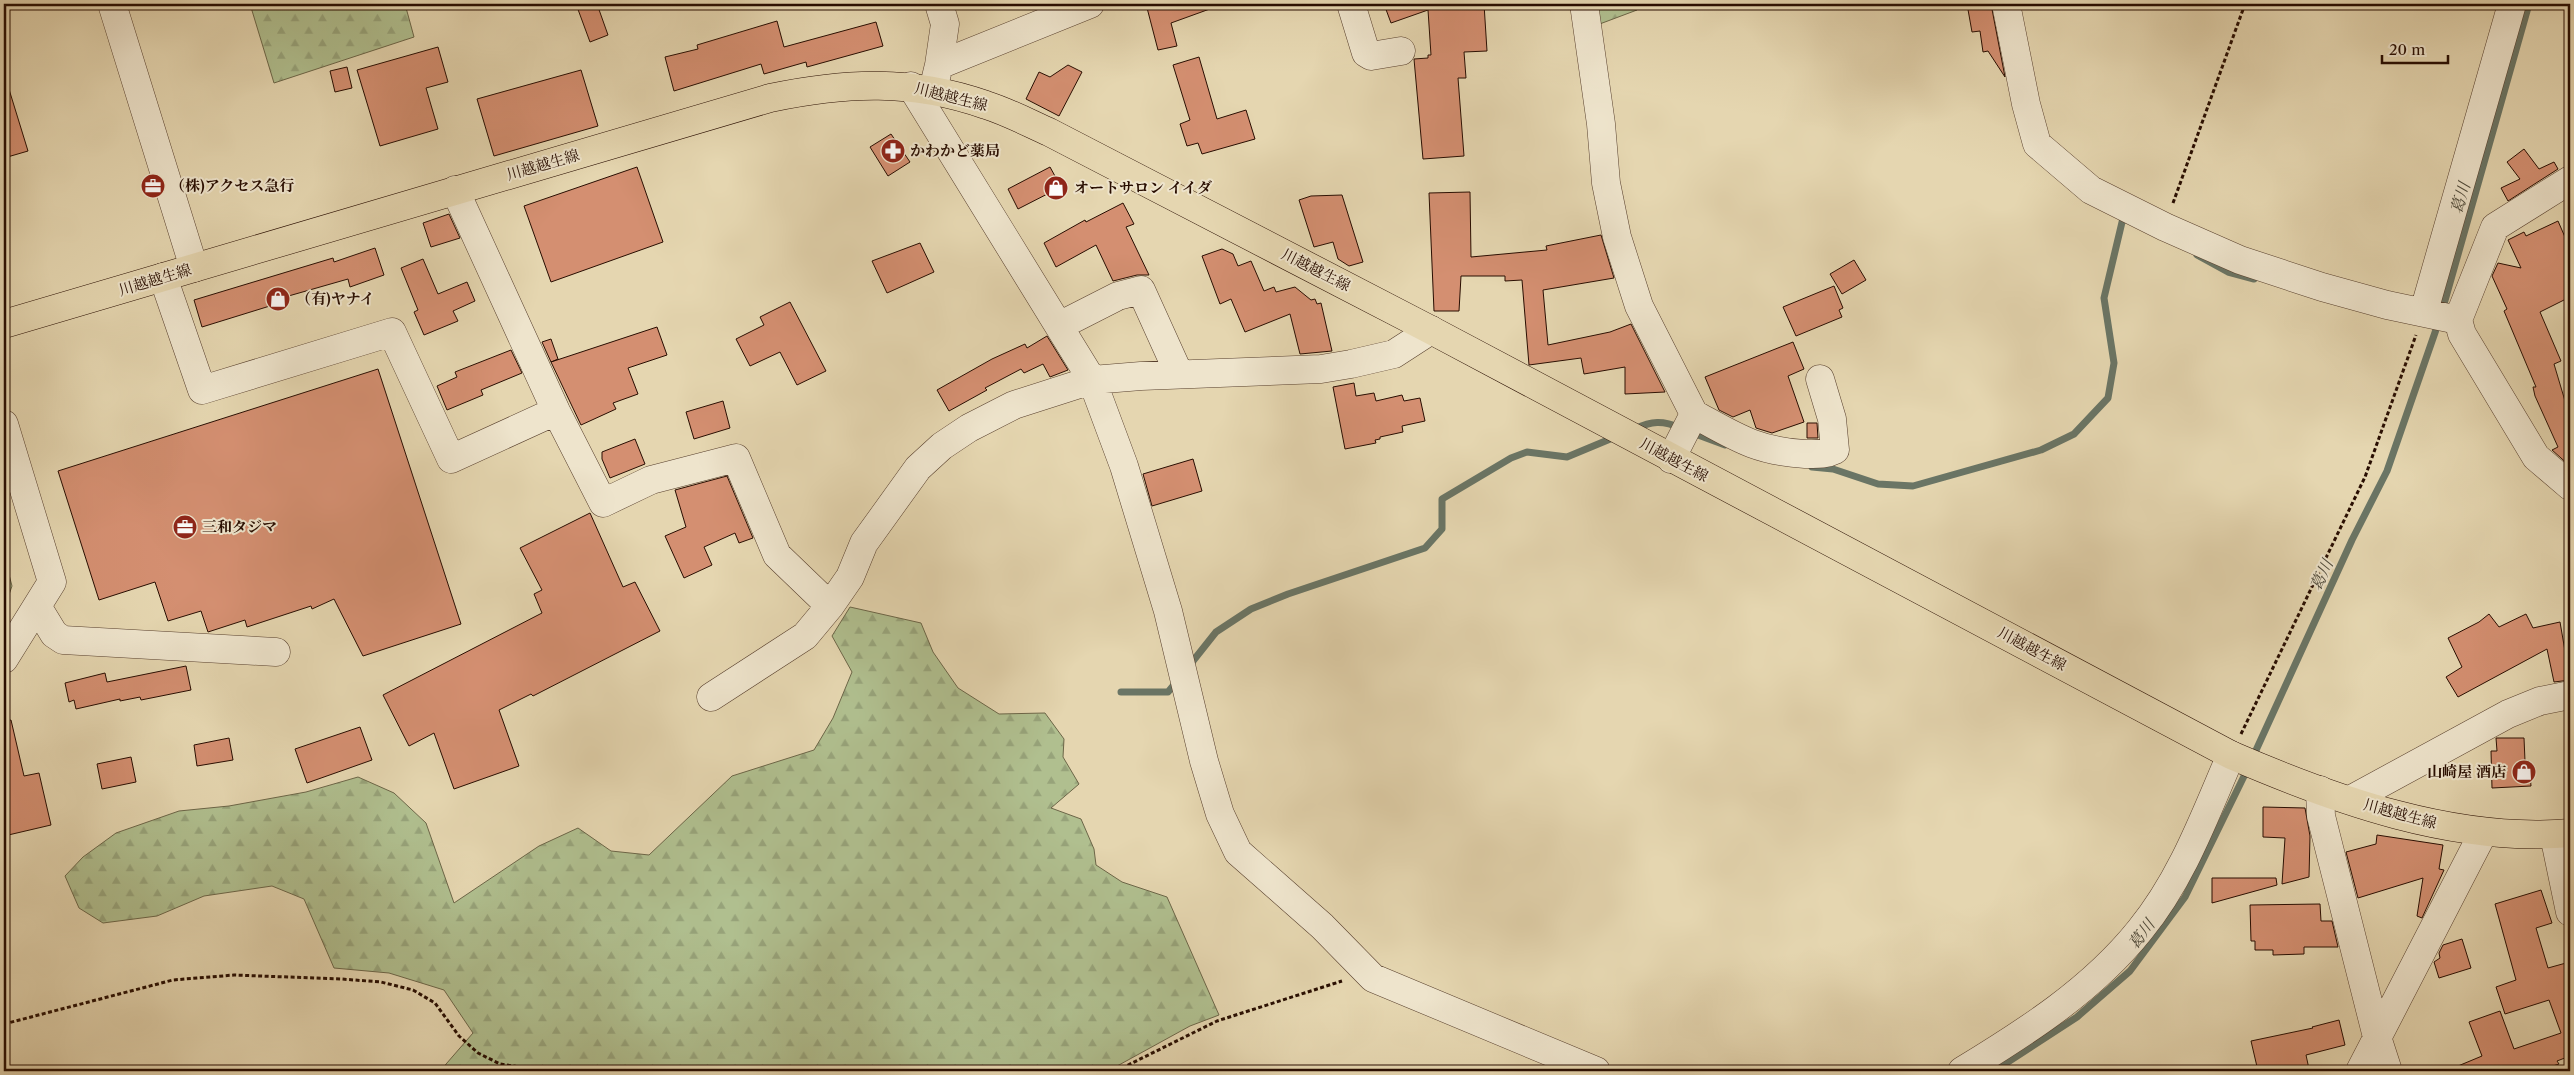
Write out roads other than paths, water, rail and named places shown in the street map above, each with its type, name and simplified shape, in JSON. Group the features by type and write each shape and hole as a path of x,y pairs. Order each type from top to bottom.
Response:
{"main road":[{"name":"川越越生線","path":"4,324 770,98 817,88 927,80 1050,132 1431,330 2242,759 2350,800 2450,828 2483,833 2562,834"}],"street":[{"path":"112,4 194,268"},
{"path":"939,4 944,24 927,80 1059,326 1092,380 1124,466 1168,611 1204,761 1220,814 1238,852 1322,926 1373,978 1596,1071"},
{"path":"927,80 1090,4"},
{"path":"1351,4 1366,53 1371,56 1402,52"},
{"path":"1584,4 1602,124 1606,183 1617,237 1639,306 1694,414 1753,445 1776,452 1826,454 1835,450 1832,419 1820,379"},
{"path":"2006,4 2026,104 2037,144 2091,190 2164,227 2240,260 2313,284 2387,305 2424,311 2458,320"},
{"path":"2424,311 2512,4"},
{"path":"2570,180 2495,227 2458,320 2462,334 2536,457 2570,486"},
{"path":"455,190 556,411 603,503 651,480 736,458 777,556 830,606"},
{"path":"163,277 202,390 392,332 451,459 556,411"},
{"path":"1059,326 1118,296 1141,290 1179,374"},
{"path":"711,698 805,636 830,606 850,576 864,543 918,468 942,446 969,428 1014,405 1092,380 1179,374 1321,369 1351,364 1394,354 1431,330"},
{"path":"1671,458 1694,414"},
{"path":"4,424 52,582 4,659"},
{"path":"37,606 54,634 63,640 276,652"},
{"path":"2350,800 2508,714 2540,701 2570,695"},
{"path":"1962,1071 2019,1036 2089,984 2140,930 2178,872 2242,759"},
{"path":"2320,790 2321,816 2377,1037 2388,1071"},
{"path":"2360,1071 2483,833"},
{"path":"2562,834 2570,912"}],"waterway":[{"name":"葛川","path":"2442,311 2529,4"},
{"path":"1812,467 1833,469 1878,484 1913,486 2041,450 2074,434 2108,398 2114,363 2104,298 2123,218 2127,220"},
{"path":"2197,255 2228,272 2254,279"},
{"name":"葛川","path":"2252,759 2352,540 2387,471 2439,321"},
{"path":"1634,429 1646,424 1657,423 1681,428"},
{"path":"1690,432 1725,445"},
{"path":"1189,666 1216,632 1251,609 1288,594 1425,548 1442,529 1442,499 1511,458 1527,452 1567,457 1615,437"},
{"path":"1121,692 1168,692 1178,680"},
{"name":"葛川","path":"1994,1071 2077,1017 2130,971 2185,897 2248,768"}],"place":[{"name":"かわかど薬局","path":"893,151"},
{"name":"（株)アクセス急行","path":"153,186"},
{"name":"オートサロン イイダ","path":"1056,188"},
{"name":"（有)ヤナイ","path":"278,299"},
{"name":"三和タジマ","path":"185,527"},
{"name":"山崎屋 酒店","path":"2524,772"}]}
